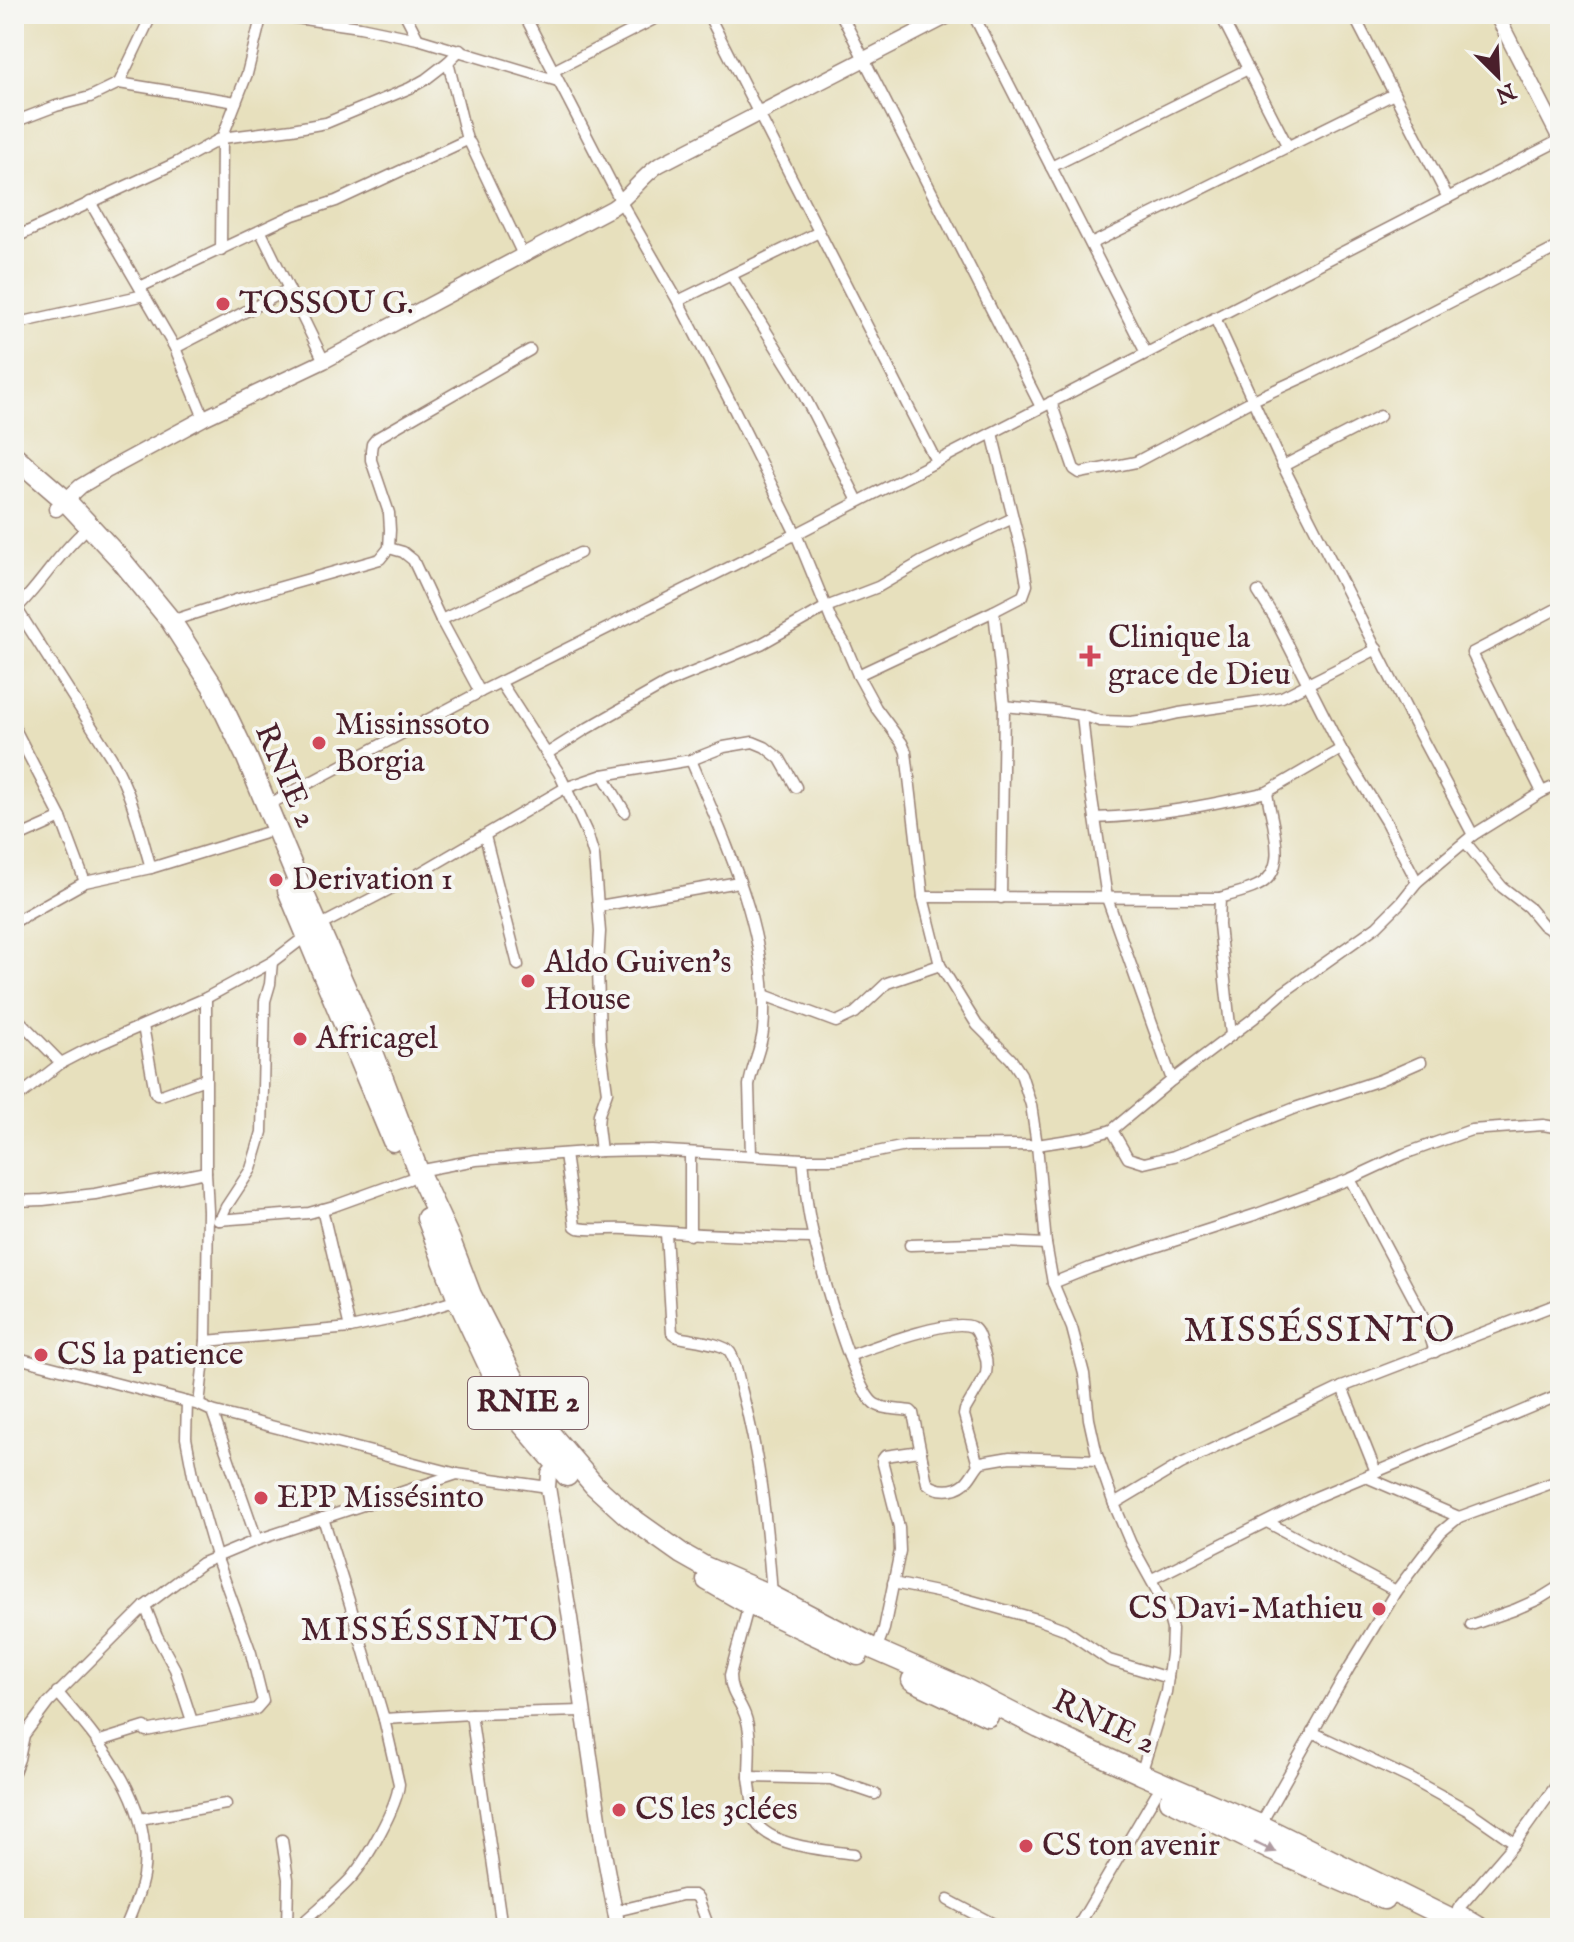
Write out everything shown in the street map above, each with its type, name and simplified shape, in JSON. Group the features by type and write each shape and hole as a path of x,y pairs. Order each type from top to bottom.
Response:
{"highway":[{"name":"RNIE 2","path":"14,456 122,561 171,621 212,685 247,758 312,931"},
{"name":"RNIE 2","path":"14,471 61,504 81,534 108,559 141,598 184,660 204,696 265,833 368,1039 427,1219 458,1300 493,1375 522,1424 627,1515 682,1554 773,1606 1271,1850 1446,1928"},
{"name":"RNIE 2","path":"414,1175 450,1240 471,1295 516,1383 561,1459 584,1495 626,1529 668,1558 749,1604 773,1606 963,1688 1039,1727 1260,1825 1468,1928"}],"street":[{"path":"119,83 152,14"},
{"path":"221,250 222,138 247,74 262,14"},
{"path":"268,14 418,39 556,76 664,14"},
{"path":"405,14 418,39"},
{"path":"524,14 621,202 678,301 796,534 832,622 858,675 876,708 902,743 906,752 923,897 940,965 977,1025 1011,1059 1021,1074 1031,1105 1053,1283 1072,1328 1084,1374 1089,1419 1099,1460 1131,1544 1166,1607 1172,1629 1166,1692 1141,1774"},
{"path":"708,14 936,461"},
{"path":"841,14 1046,405 1074,469 1080,473 1136,462 1560,246"},
{"path":"61,504 93,478 204,418 324,361 621,202 659,165 952,14"},
{"path":"973,14 1146,353"},
{"path":"1220,14 1288,147"},
{"path":"1353,14 1448,198"},
{"path":"266,806 480,692 796,534 1560,140 1496,14"},
{"path":"14,238 176,163 222,138 326,123 410,88 426,79 460,50"},
{"path":"448,62 467,140 523,255"},
{"path":"1051,167 1248,69"},
{"path":"14,122 90,97 119,83 236,102"},
{"path":"1091,244 1394,94"},
{"path":"14,324 142,291 307,209 336,201 467,140"},
{"path":"90,202 175,348 204,418"},
{"path":"261,232 324,361"},
{"path":"678,301 819,232"},
{"path":"731,275 794,376 858,501"},
{"path":"175,348 289,289"},
{"path":"1215,318 1251,401 1470,839 1499,884 1528,907 1543,925 1560,936"},
{"path":"171,621 380,559 389,548 389,513 371,460 372,444 377,438 530,350"},
{"path":"1283,466 1380,416"},
{"path":"858,675 994,611 1023,596 1026,591 1021,550 992,433"},
{"path":"548,753 667,683 761,644 826,607 878,587 921,562 1013,518"},
{"path":"81,534 64,549 52,569 15,610 123,779 132,799 151,868"},
{"path":"389,548 403,552 413,560 480,692"},
{"path":"441,620 580,553"},
{"path":"1258,592 1274,617 1341,749 1386,822 1417,882"},
{"path":"1542,792 1472,653 1560,607"},
{"path":"994,611 1004,706 1001,898"},
{"path":"1004,706 1082,715 1100,721 1131,722 1282,697 1377,649"},
{"path":"501,683 548,753 587,833 594,856 599,906 600,1041 607,1092 599,1114 601,1151"},
{"path":"1082,715 1107,898 1172,1080"},
{"path":"14,727 61,818 85,882"},
{"path":"14,1100 61,1063 206,998 272,962 312,931 413,877 565,788 603,775 691,760 724,747 753,742 780,759 796,787"},
{"path":"1095,818 1133,817 1180,810 1267,792 1341,749"},
{"path":"691,760 728,849 758,945 764,995 761,1040 749,1085 751,1155"},
{"path":"603,775 625,812"},
{"path":"208,1222 287,1216 322,1209 444,1164 476,1160 651,1150 835,1159 906,1146 1037,1145 1112,1130 1284,992 1377,926 1417,882 1470,839 1542,792 1560,784"},
{"path":"923,897 1220,898 1256,887 1275,871 1276,841 1267,792"},
{"path":"14,839 61,818"},
{"path":"14,922 85,882 151,868 265,833"},
{"path":"485,836 518,965"},
{"path":"599,906 739,882"},
{"path":"1220,898 1219,925 1231,1035"},
{"path":"220,1220 251,1169 259,1147 265,1001 272,962"},
{"path":"764,995 836,1022 855,1013 887,983 940,965"},
{"path":"97,1742 145,1727 146,1731 256,1709 263,1701 251,1653 216,1556 186,1438 206,1341 206,998"},
{"path":"14,1015 61,1063"},
{"path":"143,1026 157,1095 205,1079"},
{"path":"1112,1130 1128,1158 1144,1163 1174,1156 1421,1062"},
{"path":"1053,1283 1257,1214 1471,1130 1531,1125 1560,1128"},
{"path":"690,1153 690,1235"},
{"path":"565,1154 575,1226 578,1228 813,1238"},
{"path":"803,1159 813,1238 856,1375 874,1403 913,1413 927,1483 941,1490 962,1485 981,1462 1010,1457 1099,1460"},
{"path":"14,1201 95,1194 206,1172"},
{"path":"1350,1179 1424,1318 1435,1352"},
{"path":"322,1209 350,1328"},
{"path":"666,1233 672,1333 725,1347 731,1353 746,1405 767,1525 773,1606"},
{"path":"910,1245 1046,1244"},
{"path":"206,1341 350,1328 402,1317 458,1300"},
{"path":"1114,1504 1181,1464 1342,1387 1560,1303"},
{"path":"849,1356 926,1330 963,1325 977,1331 988,1367 964,1415 978,1465"},
{"path":"14,1357 457,1474 548,1487"},
{"path":"1342,1387 1371,1475 1459,1517"},
{"path":"1152,1579 1316,1497 1560,1395"},
{"path":"212,1411 257,1540"},
{"path":"876,1650 884,1629 900,1551 899,1527 882,1460 885,1456 920,1451"},
{"path":"561,1459 549,1474 548,1487 618,1928"},
{"path":"14,1772 24,1735 57,1692 145,1606 202,1563 257,1540 457,1474"},
{"path":"1260,1825 1396,1591 1441,1532 1459,1517 1560,1480"},
{"path":"297,1928 351,1877 375,1839 398,1793 399,1784 384,1719 323,1518"},
{"path":"1267,1522 1396,1591"},
{"path":"893,1583 937,1591 1037,1619 1064,1629 1109,1660 1168,1678"},
{"path":"1471,1625 1514,1610 1560,1586"},
{"path":"749,1604 730,1675 730,1686 746,1716 755,1821 770,1836 794,1844 854,1854"},
{"path":"145,1606 175,1669 192,1721"},
{"path":"57,1692 112,1761 140,1819 144,1844 143,1876 125,1928"},
{"path":"384,1719 582,1711"},
{"path":"471,1714 502,1928"},
{"path":"1312,1732 1411,1779 1469,1811 1515,1843"},
{"path":"749,1777 831,1779 875,1794"},
{"path":"1490,1928 1458,1909 1515,1843 1560,1780"},
{"path":"1077,1928 1156,1794"},
{"path":"140,1819 226,1804"},
{"path":"282,1840 288,1879 287,1928"},
{"path":"616,1911 682,1895 694,1895 698,1898 709,1928"},
{"path":"948,1900 1001,1928"}],"place":[{"name":"TOSSOU G.","path":"223,304"},
{"name":"Clinique la grace de Dieu","path":"1090,656"},
{"name":"Missinssoto Borgia","path":"319,743"},
{"name":"Derivation 1","path":"276,880"},
{"name":"Aldo Guiven's House","path":"528,981"},
{"name":"Africagel","path":"300,1039"},
{"name":"CS la patience","path":"41,1355"},
{"name":"EPP Missésinto","path":"261,1498"},
{"name":"CS Davi-Mathieu","path":"1379,1609"},
{"name":"CS les 3clées","path":"619,1810"},
{"name":"CS ton avenir","path":"1026,1846"}],"district":[{"name":"MISSÉSSINTO","path":"1320,1331"},
{"name":"MISSÉSSINTO","path":"430,1630"}]}
